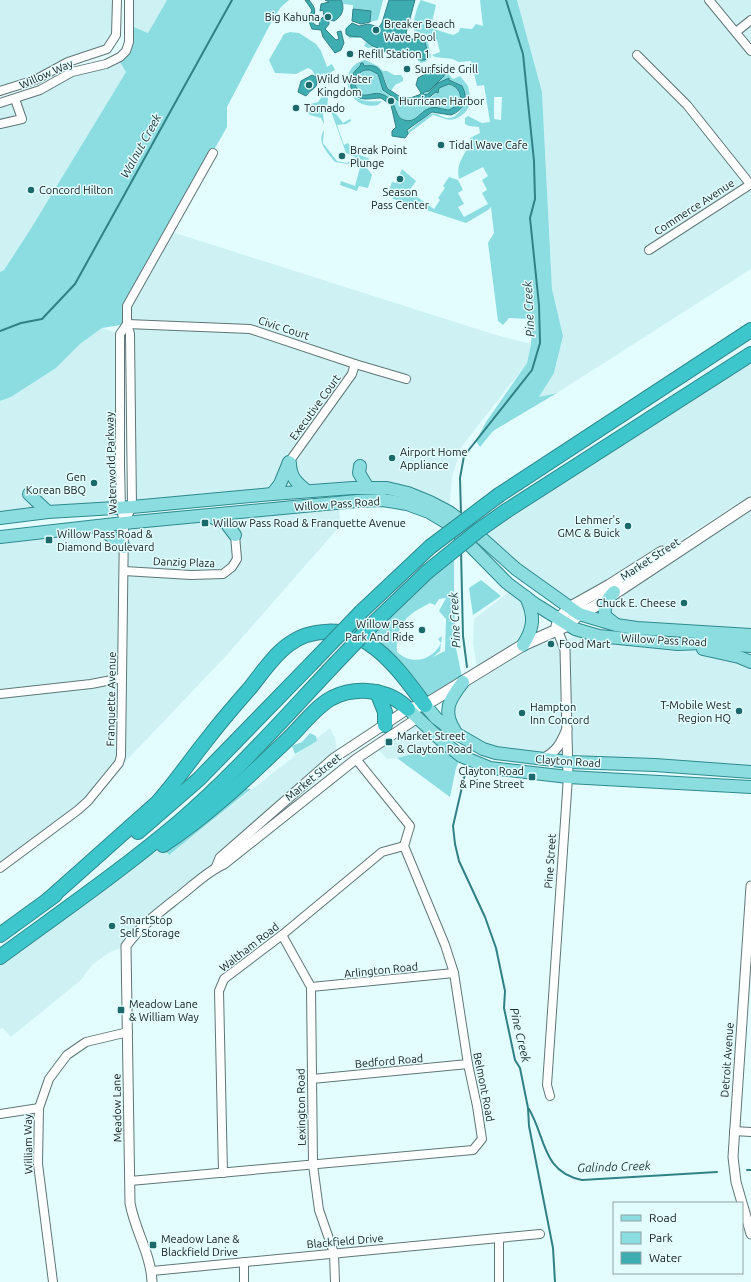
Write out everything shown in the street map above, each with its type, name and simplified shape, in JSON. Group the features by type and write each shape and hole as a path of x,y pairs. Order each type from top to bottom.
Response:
{"highway":[{"path":"0,935 121,846 166,810 199,779 361,612 430,547 499,495 751,330"},
{"path":"0,957 135,858 180,821 238,765 376,621 427,572 479,530 506,511 751,354"},
{"path":"48,900 157,803 173,786 209,737 288,644 304,636 319,632 350,634 367,642 392,665 425,705"},
{"path":"59,914 177,836 212,809 330,699 354,691 377,692 392,698 412,714"},
{"path":"377,692 385,712 385,725"}],"main road":[{"path":"289,462 290,471 295,481 307,491"},
{"path":"272,494 280,484 289,462"},
{"path":"360,466 359,473 368,488"},
{"name":"Willow Pass Road","path":"0,518 48,512 127,508 307,491 386,488 408,493 430,502 516,570 574,611 616,625 751,635"},
{"path":"29,494 48,512"},
{"name":"Market Street","path":"412,714 523,645 561,624 574,611 610,585 751,495"},
{"name":"Willow Pass Road","path":"0,537 124,523 351,501 383,500 407,504 429,512 449,524 461,528 500,576 561,624 599,636 678,644 702,643 751,646"},
{"name":"Market Street","path":"574,611 594,607 614,592 751,503"},
{"path":"208,515 226,523 235,534"},
{"path":"94,527 112,536 124,547"},
{"path":"651,568 657,560 670,551 672,546 679,546 696,536 704,534"},
{"path":"614,592 606,600 604,608 605,616 616,625"},
{"path":"523,645 533,624 531,607 526,596"},
{"path":"678,644 739,657 751,662"},
{"path":"457,734 451,725 447,708 453,694 463,682"},
{"name":"Clayton Road","path":"425,705 436,718 457,734 483,749 496,753 541,760 655,765 751,772"},
{"name":"Clayton Road","path":"412,714 461,756 490,768 568,777 700,783 751,787"},
{"name":"Clayton Road","path":"700,783 720,776 727,771"}],"street":[{"name":"Willow Way","path":"0,91 35,80 68,62 105,50 111,45 117,31 117,0"},
{"name":"Willow Way","path":"0,103 40,90 72,72 111,62 122,56 129,42 129,0"},
{"path":"709,0 751,51"},
{"path":"736,32 751,20"},
{"path":"636,54 687,105 750,184"},
{"path":"0,124 22,119 15,99"},
{"name":"Waterworld Parkway","path":"124,523 127,508 132,387 130,334 127,324 127,306 132,294 213,153"},
{"name":"Commerce Avenue","path":"649,250 750,184"},
{"name":"Waterworld Parkway","path":"127,324 120,334 127,508"},
{"name":"Civic Court","path":"127,324 250,329 355,364 406,379"},
{"name":"Executive Court","path":"289,462 352,374 355,364"},
{"name":"Franquette Avenue","path":"0,868 78,810 88,801 119,763 121,756 124,523"},
{"name":"Danzig Plaza","path":"124,571 223,574 232,567 237,559 235,534"},
{"name":"Pine Street","path":"550,1096 547,1085 569,762 565,650 561,624"},
{"path":"0,694 91,684 122,678"},
{"name":"Market Street","path":"216,868 220,858 334,758 385,725 412,714"},
{"name":"Market Street","path":"135,933 412,714"},
{"path":"541,760 551,755 559,747 568,726"},
{"path":"356,759 410,826 404,846"},
{"name":"Waltham Road","path":"223,1173 220,991 224,979 282,935 382,852 404,846"},
{"name":"Belmont Road","path":"130,1182 473,1150 482,1139 478,1106 468,1064 454,973 445,944 404,846"},
{"name":"Detroit Avenue","path":"742,1202 736,1182 733,1157 751,886"},
{"name":"Meadow Lane","path":"135,933 126,946 130,1182 132,1214 148,1255 152,1271 152,1282"},
{"name":"Lexington Road","path":"282,935 311,988 313,1165 319,1210 334,1253 335,1282"},
{"name":"Arlington Road","path":"311,988 454,973"},
{"name":"William Way","path":"53,1282 38,1164 39,1108 49,1079 67,1055 86,1042 128,1032"},
{"name":"Bedford Road","path":"312,1079 468,1064"},
{"path":"0,1114 39,1108"},
{"path":"734,1131 751,1132"},
{"name":"Detroit Avenue","path":"743,1206 751,1234"},
{"name":"Blackfield Drive","path":"152,1271 540,1234"},
{"path":"499,1238 499,1282"},
{"path":"244,1262 244,1282"}],"shaded area":[{"path":"0,0 117,0 111,45 0,91"},
{"path":"129,0 167,0 148,33 129,25"},
{"path":"517,0 751,0 751,269 557,393 539,397 554,373 563,336 552,289 542,92"},
{"path":"118,59 126,72 30,230 4,270 0,272 0,103 72,72"},
{"path":"169,231 496,335 531,344 527,363 462,446 452,477 449,512 387,488 132,507 127,324 132,294"},
{"path":"102,328 120,334 121,508 0,518 0,401 11,397 56,368 80,344"},
{"path":"751,354 751,495 610,585 569,608 479,530"},
{"path":"339,502 340,526 225,657 88,801 0,868 0,537"},
{"path":"751,503 751,635 637,628 605,616 606,600"},
{"path":"514,588 526,596 530,621 524,645 556,644 585,632 678,644 751,662 751,772 496,753 446,721 454,700 478,673 473,644 474,619"},
{"path":"416,719 447,745 397,758 387,759 375,746"},
{"path":"330,728 335,738 339,762 181,895 126,946 110,952 92,965 81,980 11,1037 3,1028 0,1029 0,958 142,859 164,849 169,855"}],"green space":[{"path":"167,0 289,0 281,7 273,19 227,107 227,127 132,294 127,324 102,328 80,344 56,368 11,397 0,401 0,272 4,270 30,230 126,72 118,59 123,56 129,25 148,33"},
{"path":"341,0 383,0 378,20 370,22 371,11 353,9 353,5 343,4"},
{"path":"421,0 436,5 432,22 434,29 453,35 459,32 460,28 472,29 476,24 483,26 480,0 517,0 542,92 552,289 563,336 554,373 539,397 557,393 493,431 480,447 476,441 486,422 527,363 532,332 529,319 509,318 503,325 498,321 488,243 494,233 491,207 466,223 393,199 389,191 392,182 396,183 402,169 416,181 409,191 434,209 440,200 438,198 445,188 443,186 449,177 458,180 463,190 458,193 464,204 458,207 464,217 488,204 482,193 487,190 482,180 488,176 483,167 459,179 458,172 460,161 469,144 470,138 480,133 479,127 465,124 465,118 468,116 482,123 490,122 484,85 477,86 471,61 459,62 432,55 440,52 437,40 428,42 429,38 427,35 417,32 413,28 415,15","holes":["494,97 502,97 501,120 494,119"]},
{"path":"350,23 348,28 349,36 361,38 350,38 346,35 345,29"},
{"path":"290,32 299,33 316,44 321,51 327,67 332,64 335,70 331,72 335,82 328,83 324,73 316,77 312,70 308,68 296,74 275,73 269,60 284,34"},
{"path":"427,37 431,57 425,62 421,63 413,56 403,54 403,59 400,59 393,54 377,51 378,49 374,47 368,48 364,46 366,42 361,38 380,49 392,52 408,53 419,59 425,60 429,56 423,38"},
{"path":"365,60 378,66 383,71 387,71 394,75 401,75 403,78 403,81 395,85 391,91 378,70 367,65 356,70 349,83 353,94 361,100 382,101 378,105 367,105 358,102 348,87 350,71 356,64"},
{"path":"431,66 441,66 453,79 460,76 468,86 470,96 465,95 465,92 446,80 429,93 423,95 424,92 429,91 444,76 444,72 441,69 435,68 428,73 427,72 428,68 429,70"},
{"path":"363,70 370,70 378,74 385,92 397,101 405,103 427,99 434,95 439,88 449,84 459,91 461,97 460,104 449,110 431,108 425,110 414,119 408,121 404,120 398,115 392,103 386,96 381,94 362,95 359,92 355,82 357,76"},
{"path":"326,91 328,99 327,107 334,111 343,123 350,119 351,121 346,124 337,125 344,145 348,143 357,153 369,158 367,168 372,175 368,188 359,186 357,191 340,185 341,181 355,186 362,160 358,159 348,164 335,162 326,151 322,143 321,139 324,130 323,143 337,161 347,163 356,157 346,153 332,114 329,110 323,112 324,124 321,118 310,115 306,111 307,105 318,102"},
{"path":"465,99 471,100 470,104 465,112 458,118 450,120 433,115 408,134 408,131 431,114 437,114 447,118 454,117 462,109"},
{"path":"454,549 454,592 452,594 454,600 456,648 463,682 425,705 367,642 376,621","holes":["446,598 439,611 446,619 445,651 433,657 440,651 442,636 438,639 441,643 433,654 428,657 415,660 409,659 397,652 398,634 409,616 430,603 435,605 439,599"]},
{"path":"481,580 501,596 473,615 469,588"},
{"path":"310,733 316,736 317,741 295,754 292,746 302,742"},
{"path":"447,745 461,756 456,768 450,797 397,758"},
{"path":"237,788 251,789 169,855 164,849"}],"water":[{"path":"305,0 309,0 313,6 315,12 312,21 315,25 319,26 320,20 324,16 323,10 320,11 321,4 329,2 325,0 341,0 343,9 341,14 334,21 329,20 329,24 325,29 336,40 339,39 337,32 341,31 344,43 341,50 335,53 323,37 321,30 312,29 308,19 312,10"},
{"name":"Breaker Beach Wave Pool","path":"389,0 415,0 406,33 412,39 424,39 429,56 425,60 420,60 409,53 384,51 371,45 361,37 349,36 346,34 346,29 352,23 359,26 368,24 379,27 382,23"},
{"path":"353,9 371,11 370,22 361,24 352,21"},
{"path":"361,63 363,63 364,66 379,69 388,89 402,98 410,98 419,95 421,93 416,85 418,78 433,68 441,69 445,73 444,76 429,91 424,92 423,95 428,94 438,83 449,78 449,80 462,86 465,95 464,104 459,110 451,115 432,112 407,130 408,134 405,138 392,136 392,131 396,127 391,105 381,98 369,99 358,97 352,91 350,83 355,71","holes":["370,70 378,74 383,90 400,102 408,103 427,99 436,92 438,93 439,88 449,84 459,91 461,97 460,104 449,110 431,108 425,110 414,119 408,121 404,120 398,115 393,104 386,96 381,94 362,95 359,92 355,85 356,78 361,72"]},
{"name":"Wild Water Kingdom","path":"312,75 316,77 316,86 306,96 298,92 301,81"}],"waterway":[{"name":"Walnut Creek","path":"0,331 21,323 42,319 75,284 232,0"},
{"name":"Pine Creek","path":"461,514 460,478 464,456 532,370 540,343 539,305 530,218 535,199 534,161 523,54 506,0"},
{"name":"Pine Creek","path":"461,551 463,636 467,667"},
{"name":"Pine Creek","path":"465,774 453,826 455,844 459,861 485,917 496,948 505,991 504,1008 515,1060 520,1068 528,1108 529,1126 553,1248 555,1282"},
{"name":"Galindo Creek","path":"529,1109 552,1162 559,1170 569,1176 582,1180 717,1172"}],"place":[{"name":"Big Kahuna","path":"328,17"},
{"name":"Breaker Beach Wave Pool","path":"376,30"},
{"name":"Refill Station 1","path":"350,54"},
{"name":"Surfside Grill","path":"407,69"},
{"name":"Wild Water Kingdom","path":"309,85"},
{"name":"Hurricane Harbor","path":"391,101"},
{"name":"Tornado","path":"296,108"},
{"name":"Tidal Wave Cafe","path":"441,145"},
{"name":"Break Point Plunge","path":"342,156"},
{"name":"Season Pass Center","path":"400,179"},
{"name":"Concord Hilton","path":"31,190"},
{"name":"Airport Home Appliance","path":"392,458"},
{"name":"Gen Korean BBQ","path":"94,483"},
{"name":"Willow Pass Road & Franquette Avenue","path":"205,523"},
{"name":"Lehmer's GMC & Buick","path":"628,526"},
{"name":"Willow Pass Road & Diamond Boulevard","path":"49,540"},
{"name":"Chuck E. Cheese","path":"684,603"},
{"name":"Willow Pass Park And Ride","path":"422,630"},
{"name":"Food Mart","path":"551,644"},
{"name":"T-Mobile West Region HQ","path":"739,711"},
{"name":"Hampton Inn Concord","path":"522,713"},
{"name":"Market Street & Clayton Road","path":"389,742"},
{"name":"Clayton Road & Pine Street","path":"532,777"},
{"name":"SmartStop Self Storage","path":"112,926"},
{"name":"Meadow Lane & William Way","path":"121,1010"},
{"name":"Meadow Lane & Blackfield Drive","path":"153,1245"}]}
